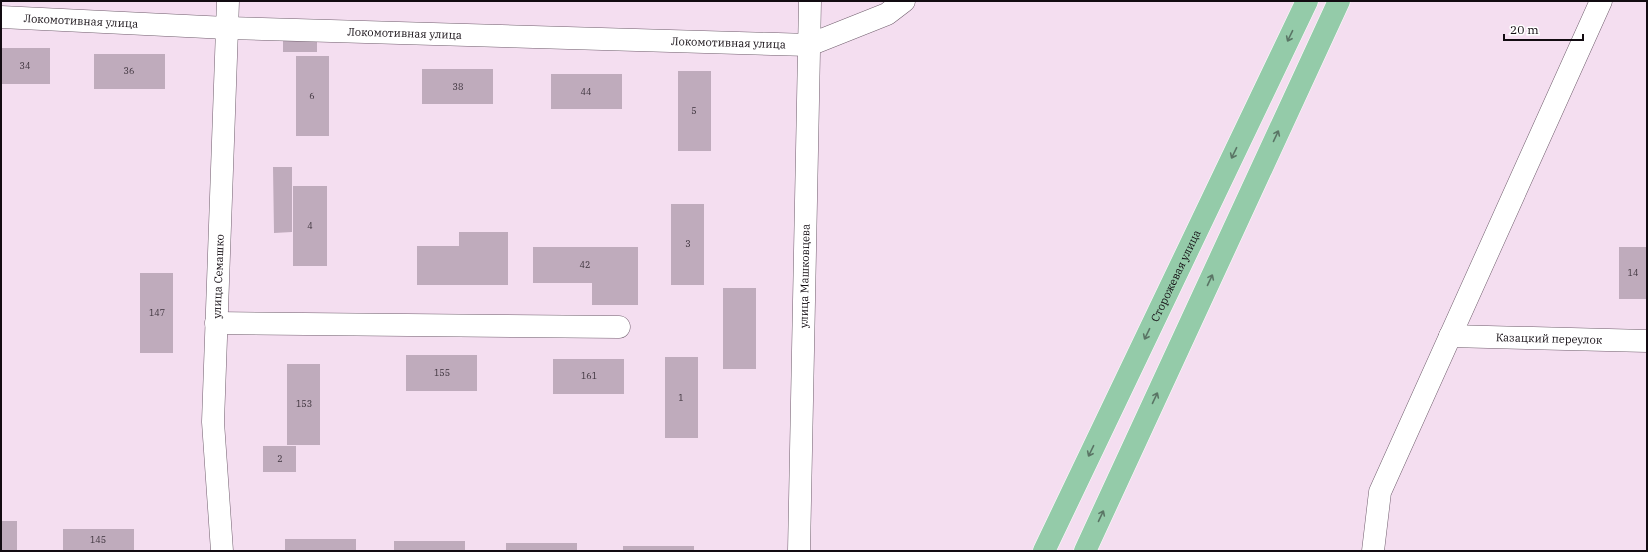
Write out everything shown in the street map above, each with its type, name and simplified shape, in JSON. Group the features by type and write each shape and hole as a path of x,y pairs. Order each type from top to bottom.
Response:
{"main road":[{"name":"Сторожевая улица","path":"1044,551 1307,1"},
{"path":"1084,551 1339,1"}],"street":[{"name":"улица Семашко","path":"222,551 213,422 228,1"},
{"name":"улица Машковцева","path":"799,551 810,1"},
{"path":"809,45 887,14 904,1"},
{"path":"1373,551 1380,492 1601,1"},
{"name":"Локомотивная улица","path":"1,16 227,28 809,45"},
{"path":"216,323 619,327"},
{"name":"Казацкий переулок","path":"1450,336 1647,341"}],"building":[{"path":"283,35 317,35 317,52 283,52"},
{"path":"1,48 50,48 50,84 1,84"},
{"path":"94,54 165,54 165,89 94,89"},
{"path":"296,56 329,56 329,136 296,136"},
{"path":"422,69 493,69 493,104 422,104"},
{"path":"678,71 711,71 711,151 678,151"},
{"path":"551,74 622,74 622,109 551,109"},
{"path":"273,167 292,167 292,232 274,233"},
{"path":"293,186 327,186 327,266 293,266"},
{"path":"671,204 704,204 704,285 671,285"},
{"path":"459,232 508,232 508,285 417,285 417,246 459,246"},
{"path":"533,247 638,247 638,305 592,305 592,283 533,283"},
{"path":"1619,247 1647,247 1647,299 1619,299"},
{"path":"140,273 173,273 173,353 140,353"},
{"path":"723,288 756,288 756,369 723,369"},
{"path":"406,355 477,355 477,391 406,391"},
{"path":"665,357 698,357 698,438 665,438"},
{"path":"553,359 624,359 624,394 553,394"},
{"path":"287,364 320,364 320,445 287,445"},
{"path":"263,446 296,446 296,472 263,472"},
{"path":"1,521 17,521 17,551 1,551"},
{"path":"63,529 134,529 134,551 63,551"},
{"path":"285,539 356,539 356,551 285,551"},
{"path":"394,541 465,541 465,551 394,551"},
{"path":"506,543 577,543 577,551 506,551"},
{"path":"623,546 694,546 694,551 623,551"}]}
